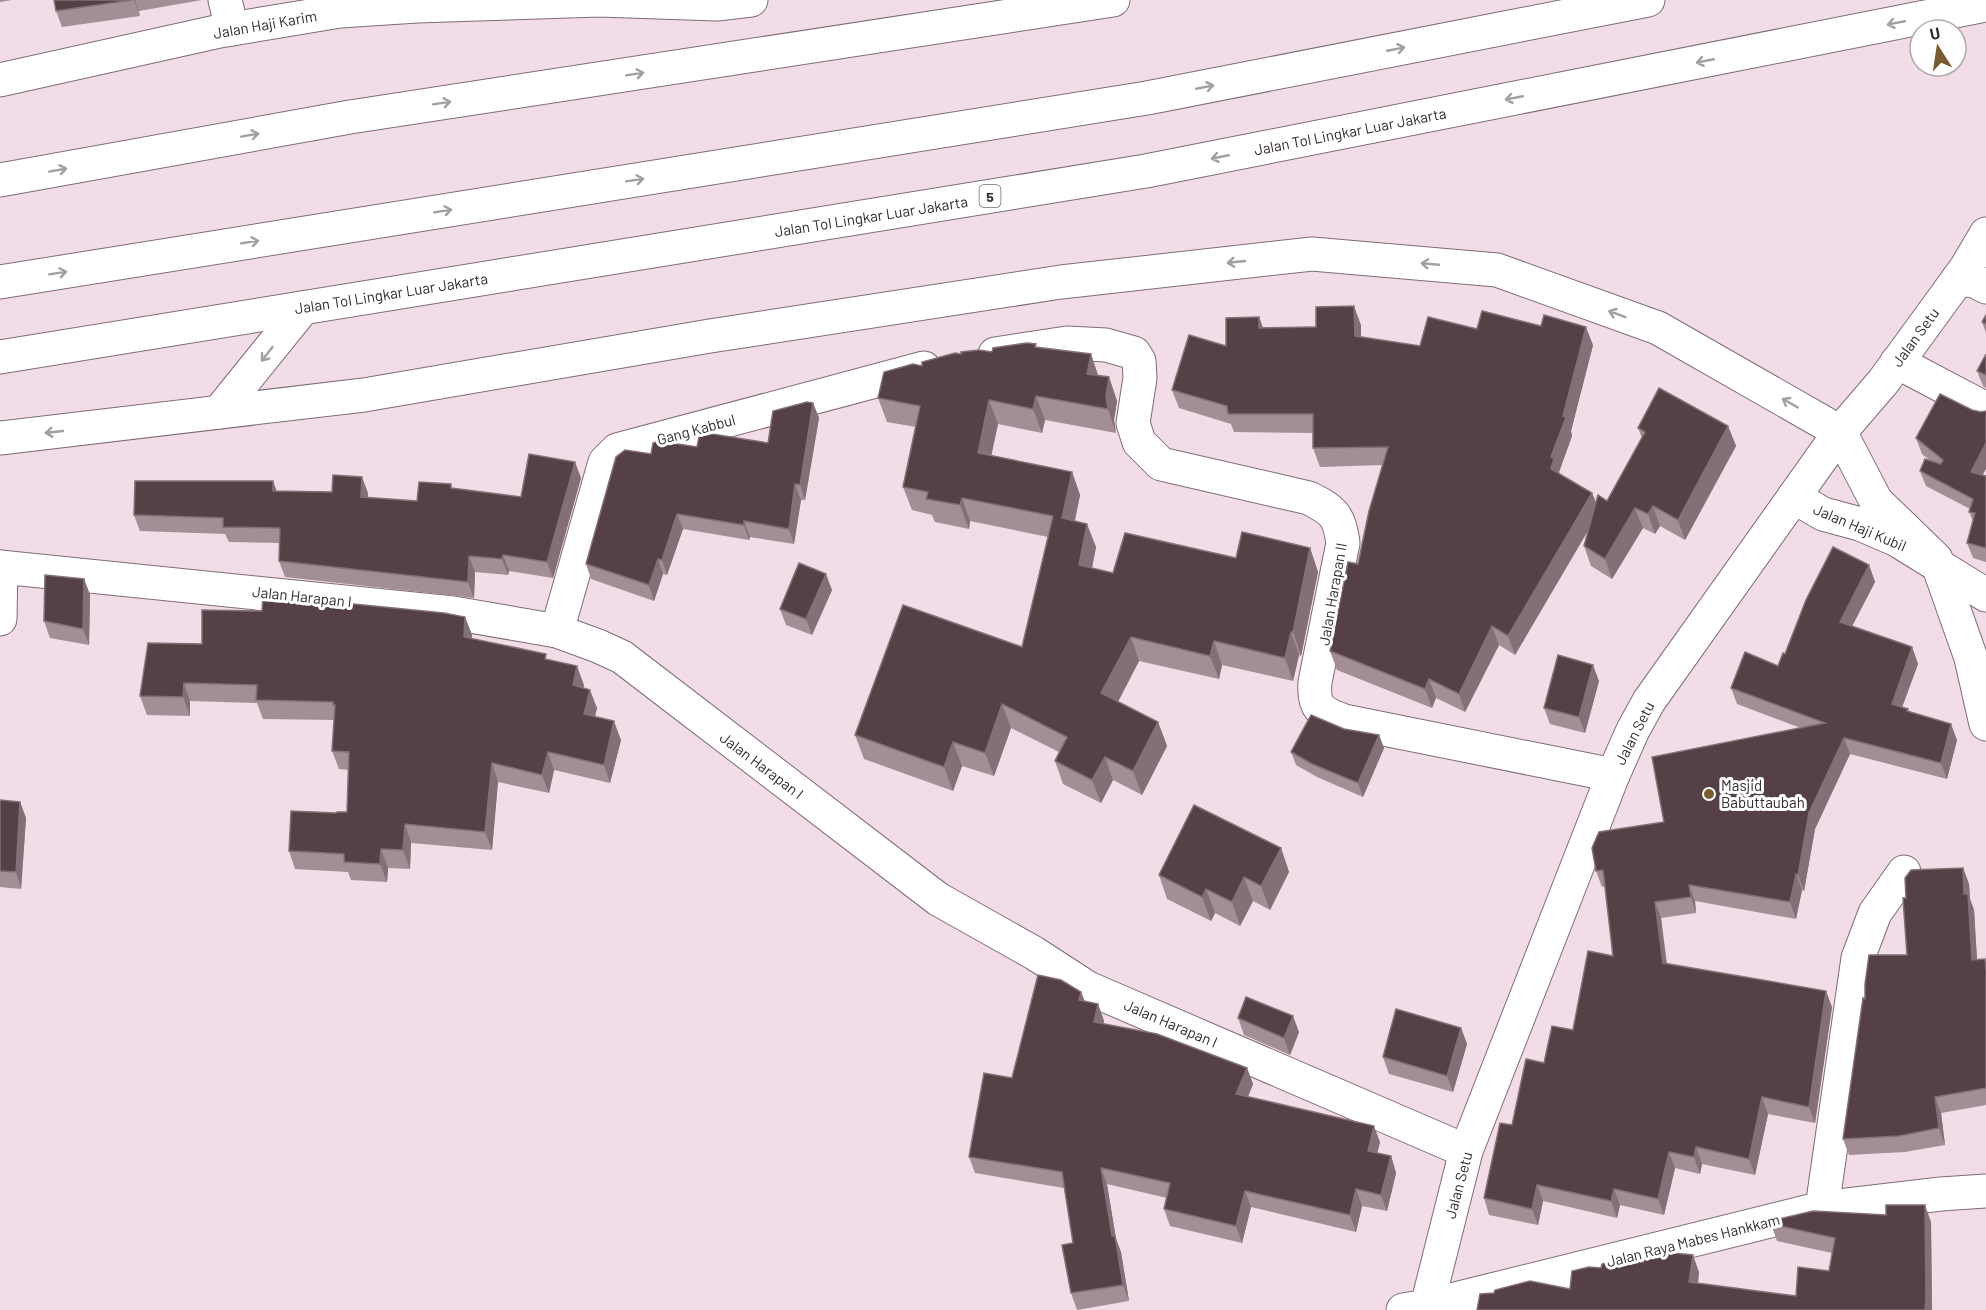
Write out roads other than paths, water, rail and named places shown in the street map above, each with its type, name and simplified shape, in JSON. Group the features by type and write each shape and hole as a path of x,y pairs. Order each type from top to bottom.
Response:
{"main road":[{"name":"Jalan Haji Karim","path":"0,80 242,13 340,11 417,3 751,0"},
{"path":"0,180 350,117 1113,0"},
{"path":"0,282 1147,98 1648,0"},
{"name":"Jalan Tol Lingkar Luar Jakarta","path":"0,357 1146,171 1980,6"},
{"name":"Jalan Setu","path":"1419,1309 1466,1151 1613,775 1633,730 1649,701 1840,432 1897,362 1972,283 1973,258 1986,234"},
{"path":"0,438 364,395 711,336 1061,282 1312,254 1497,270 1658,328 1840,432 1876,501 1936,559 1971,658 1986,724"},
{"path":"219,412 303,308"},
{"name":"Jalan Harapan II","path":"956,360 1067,343 1106,345 1134,353 1139,362 1140,378 1133,423 1139,442 1161,464 1310,498 1330,508 1341,528 1343,543 1315,682 1314,698 1318,706 1329,715 1344,721 1613,775"},
{"name":"Gang Kabbul","path":"557,632 605,462 617,450 956,360"},
{"path":"1897,362 1986,409"},
{"name":"Jalan Haji Kubil","path":"1794,497 1824,514 1860,524 1897,540 1986,595"},
{"path":"0,619 1,567"},
{"name":"Jalan Harapan I","path":"1,567 453,613 557,632 598,646 622,657 938,899 1034,953 1088,987 1466,1151"},
{"path":"1822,1208 1858,958 1875,913 1904,872"},
{"name":"Jalan Raya Mabes Hankkam","path":"1419,1309 1822,1208 1986,1191"}],"place":[{"name":"Masjid Babuttaubah","path":"1709,794"}]}
